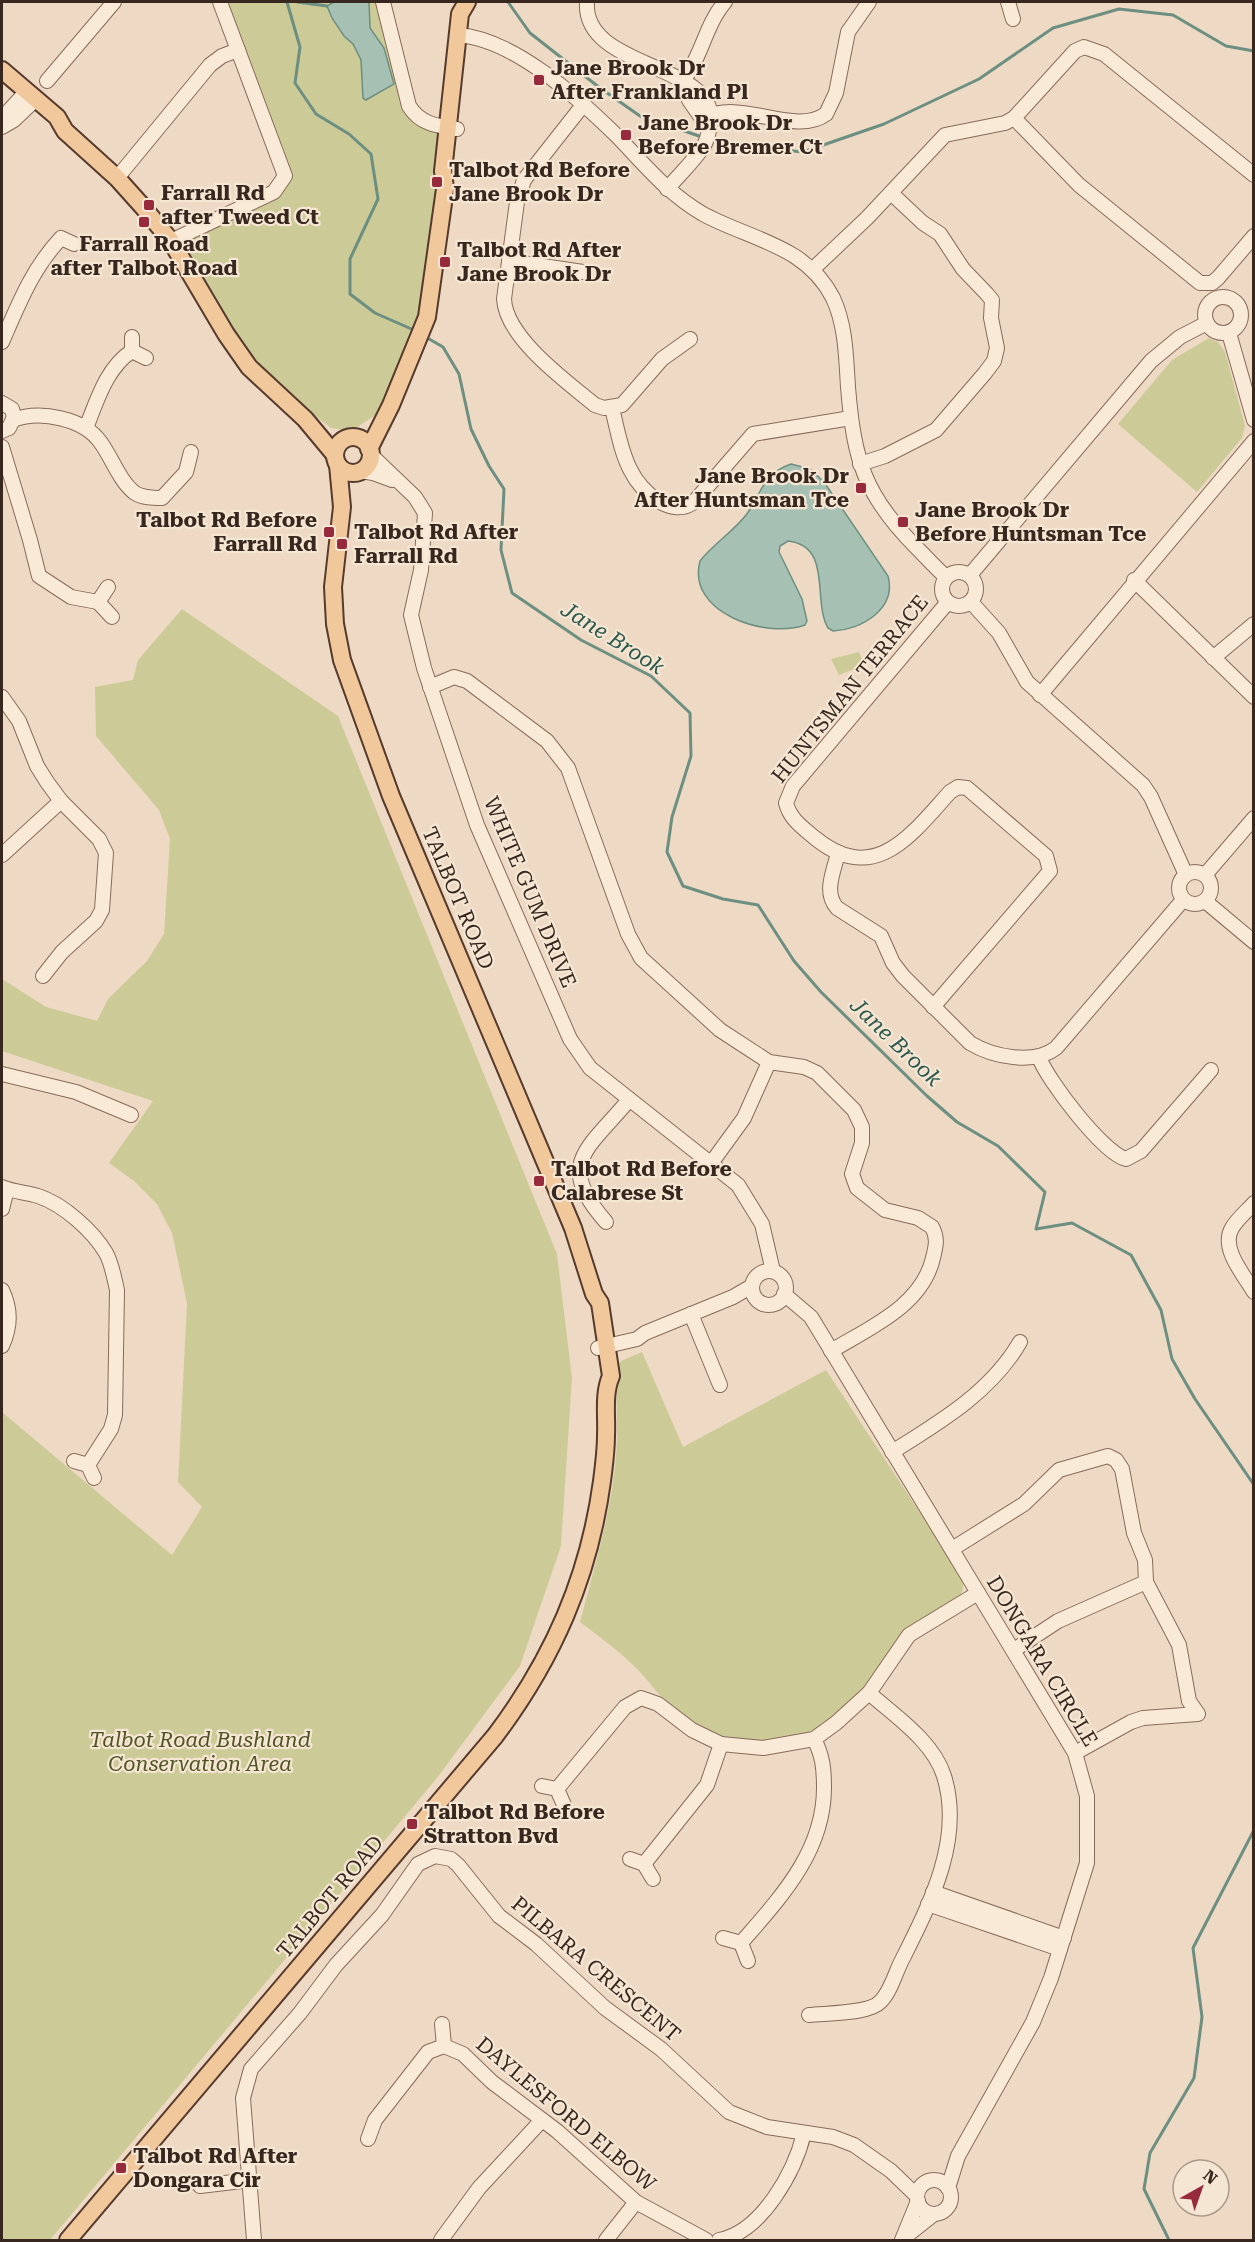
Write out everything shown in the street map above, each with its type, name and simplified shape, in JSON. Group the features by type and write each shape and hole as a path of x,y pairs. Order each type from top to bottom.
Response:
{"main road":[{"path":"2,84 57,117 65,131 117,178 171,241 226,334 249,366 306,419 345,471 357,472 368,464 370,452 421,335 434,285 445,189 451,175 452,128 461,40 460,14 467,2"},
{"path":"2,70 27,99"},
{"path":"337,460 338,445 367,430 391,405"},
{"path":"306,419 350,438 363,441 370,452"},
{"name":"TALBOT ROAD","path":"72,2240 96,2215 97,2209 495,1736 539,1673 568,1610 596,1521 605,1455 606,1386 601,1376 602,1342 590,1304 594,1294 573,1228 391,796 346,671 335,624 333,587 342,507 337,460"},
{"name":"TALBOT ROAD","path":"342,507 357,472"}],"street":[{"path":"48,81 114,2"},
{"path":"171,241 274,192 283,182 284,170 220,2"},
{"path":"383,2 409,106 420,119 452,128"},
{"path":"587,2 591,22 608,43 700,93 708,121 703,147 667,189"},
{"path":"682,82 696,61 709,26 725,2"},
{"path":"708,121 741,112 806,122 826,114 834,102 848,32 869,2"},
{"path":"1008,2 1013,19"},
{"path":"461,40 507,56 513,54 547,76 583,105 667,189 703,214 783,247 813,270 833,298 844,330 851,418 860,464 871,491 885,514 946,577"},
{"path":"813,270 891,193 945,135 1005,123 1014,118 1075,51 1084,47 1093,48 1104,54 1254,175"},
{"path":"117,178 210,65 222,56 238,50"},
{"path":"3,125 14,120 27,99"},
{"path":"583,105 524,180 517,202 504,299 510,323 542,359 595,405 612,408 628,399 662,358 690,339"},
{"path":"1014,118 1079,186 1200,283 1212,283 1218,278 1254,236"},
{"path":"860,464 885,456 936,430 986,373 994,361 998,348 991,318 992,300 963,269 940,234 923,223 891,193"},
{"path":"2,342 19,308 30,277 68,241 61,223"},
{"path":"509,261 583,272"},
{"path":"1219,297 1234,301 1247,312 1229,333 1218,332 1207,323 1207,307 1219,297"},
{"path":"970,575 1150,362 1180,338 1207,323"},
{"path":"1229,333 1254,420"},
{"path":"86,428 104,384 116,365 132,351 132,337"},
{"path":"132,351 146,358"},
{"path":"2,403 11,422 2,447 39,576 71,597 98,602 112,617"},
{"path":"612,408 632,474 665,506 674,509 681,509 694,502 753,434 851,418"},
{"path":"11,422 52,417 86,428 100,441 128,486 142,496 162,498 186,472 191,452"},
{"path":"1040,695 1134,580 1254,441"},
{"name":"WHITE GUM DRIVE","path":"370,452 397,482 415,497 425,513 421,570 411,615 430,687 477,825 570,1039 590,1068 628,1101 712,1162 738,1185 762,1224 769,1251 767,1272 784,1280 781,1298"},
{"path":"186,472 201,474"},
{"name":"WHITE GUM DRIVE","path":"357,472 373,473 397,482"},
{"path":"961,571 970,575 976,585 971,602 962,606 948,602 942,587 946,577 961,571"},
{"path":"1134,580 1254,698"},
{"path":"98,602 108,587"},
{"name":"HUNTSMAN TERRACE","path":"838,852 795,821 786,803 793,786 948,602"},
{"path":"971,602 994,627 1020,674 1040,695 1143,785 1151,797 1186,874"},
{"path":"1214,658 1254,624"},
{"path":"430,687 454,677 467,681 554,747 568,768 628,933 641,958 720,1030 769,1062 812,1070 854,1110 859,1118 864,1135 852,1174 857,1188 885,1210 926,1221 936,1234 932,1264 910,1298 891,1315 831,1351"},
{"path":"4,705 30,742 37,766 61,801 99,839 106,853 102,910 96,921 62,952 44,976"},
{"path":"933,1007 1050,871 1046,856 967,788 958,787 950,792 900,845 876,855 860,857 838,852 829,889 832,902 881,936 897,969 933,1007 976,1047 1025,1058 1039,1057 1056,1048 1183,900"},
{"path":"2,855 61,801"},
{"path":"1205,875 1254,819"},
{"path":"1183,900 1179,886 1186,874 1196,872 1205,875 1211,888 1205,901"},
{"path":"1183,900 1192,904 1205,901"},
{"path":"1205,901 1254,942"},
{"path":"1039,1057 1050,1081 1102,1142 1118,1157 1126,1159 1141,1151 1211,1070"},
{"path":"712,1162 744,1118 769,1062"},
{"path":"2,1074 86,1095 131,1115"},
{"path":"606,1222 588,1200 579,1179 578,1167 585,1154 628,1101"},
{"path":"2,1209 4,1188 40,1197 58,1206 93,1237 106,1253 113,1271 117,1290 115,1415 104,1442 81,1463 94,1478"},
{"path":"1254,1203 1231,1229 1229,1242 1232,1255 1254,1292"},
{"path":"602,1342 645,1333 752,1290 767,1272"},
{"path":"2,1290 10,1312 2,1346"},
{"path":"752,1290 765,1305 781,1298"},
{"name":"DONGARA CIRCLE","path":"781,1298 806,1311 831,1351 1075,1753 1087,1796 1089,1839 1087,1863 1051,1978 1033,2022 958,2156 948,2188"},
{"path":"691,1314 720,1385"},
{"path":"892,1452 963,1405 1002,1370 1020,1342"},
{"path":"952,1549 1024,1504 1059,1470 1108,1456 1116,1460 1122,1469 1134,1533 1145,1560 1146,1582 1179,1646 1189,1701 1198,1714 1143,1718 1131,1722 1075,1753"},
{"path":"1014,1650 1058,1622 1146,1582"},
{"path":"557,1789 625,1707 641,1698 658,1704 692,1730 722,1744 763,1748 814,1739 836,1723 868,1693 909,1635 978,1593"},
{"path":"810,2014 866,2009 880,2002 931,1898 950,1833 948,1794 944,1775 936,1757 924,1743 868,1693"},
{"path":"741,1943 789,1887 799,1872 816,1833 821,1817 824,1781 821,1752 814,1739"},
{"path":"644,1864 707,1785 722,1744"},
{"path":"542,1786 557,1789"},
{"path":"557,1789 564,1804"},
{"name":"PILBARA CRESCENT","path":"254,2241 243,2098 251,2069 295,2020 336,1965 382,1916 418,1864 435,1856 450,1859 458,1865 499,1916 536,1944 605,2008 661,2049 729,2112 767,2127 833,2137 854,2145 891,2171 918,2198"},
{"path":"630,1859 644,1864 653,1879"},
{"path":"931,1898 1062,1944"},
{"path":"723,1938 741,1943"},
{"path":"741,1943 748,1961"},
{"path":"442,2024 444,2046"},
{"name":"DAYLESFORD ELBOW","path":"368,2139 375,2120 428,2052 444,2046 463,2054 492,2082 542,2120 636,2202 706,2241"},
{"path":"441,2241 479,2188 542,2120"},
{"path":"719,2241 750,2223 773,2199 793,2169 804,2133"},
{"name":"DONGARA CIRCLE","path":"930,2181 958,2156"},
{"name":"PILBARA CRESCENT","path":"891,2171 930,2181"},
{"path":"200,2186 250,2180"},
{"path":"903,2239 920,2188 930,2181 939,2181 948,2188 950,2204 943,2212 934,2214 925,2212 918,2198"},
{"path":"606,2241 636,2202"},
{"path":"903,2239 934,2214"}],"green space":[{"path":"226,2 383,2 409,106 448,128 434,285 391,405 351,431 331,428 275,385 235,335 187,252 187,242 194,235 279,196 290,178 286,158"},
{"path":"1209,338 1218,342 1225,352 1245,426 1242,438 1197,492 1118,424 1172,360"},
{"name":"Talbot Road Bushland Conservation Area","path":"182,609 338,716 557,1254 572,1378 561,1546 520,1666 437,1778 50,2240 2,2240 2,1412 172,1555 202,1507 178,1482 187,1303 172,1233 157,1204 134,1181 109,1163 153,1101 2,1051 2,979 46,1007 97,1021 108,999 147,961 164,934 170,839 159,810 96,736 95,687 133,680 138,660"},
{"path":"859,652 864,665 839,675 831,659"},
{"path":"642,1352 683,1447 826,1370 961,1575 963,1586 954,1603 914,1625 876,1674 843,1710 824,1724 803,1734 779,1740 752,1741 721,1736 703,1729 672,1707 633,1665 580,1622 604,1531 613,1485 619,1366 621,1361"}],"shaded area":[{"path":"334,2 369,2 370,28 384,48 394,84 366,100 363,98 361,60 353,44 344,36 332,18 327,6"},
{"path":"791,464 810,469 824,482 888,576 889,588 882,608 874,616 855,627 833,631 828,628 821,604 819,576 811,553 802,545 788,541 780,546 779,552 802,599 807,621 805,625 770,628 751,625 717,608 705,595 699,579 700,561 746,515 768,479 781,468"}],"waterway":[{"name":"Jane Brook","path":"287,2 300,47 295,83 316,114 349,134 371,154 378,199 350,259 350,294 375,313 416,331"},
{"path":"297,2 327,6"},
{"path":"508,2 530,33 640,116 702,137"},
{"path":"711,139 734,145 803,152 884,124 979,79 1053,28 1119,9 1173,15 1226,46 1254,51"},
{"name":"Jane Brook","path":"424,336 443,347 459,374 471,429 489,466 504,489 501,550 512,593 581,640 651,676 690,713 691,756 672,817 667,852 683,886 723,899 758,905 794,961 821,992 927,1096 957,1122 998,1146 1045,1192 1036,1229 1072,1223 1131,1255 1161,1310 1172,1359 1195,1399 1254,1485"},
{"name":"Jane Brook","path":"1169,2240 1144,2189 1150,2153 1194,2078 1202,2017 1193,1948 1254,1830"}],"place":[{"name":"Jane Brook Dr After Frankland Pl","path":"539,80"},
{"name":"Jane Brook Dr Before Bremer Ct","path":"626,135"},
{"name":"Talbot Rd Before Jane Brook Dr","path":"437,182"},
{"name":"Farrall Rd after Tweed Ct","path":"149,205"},
{"name":"Farrall Road after Talbot Road","path":"144,222"},
{"name":"Talbot Rd After Jane Brook Dr","path":"445,262"},
{"name":"Jane Brook Dr After Huntsman Tce","path":"861,488"},
{"name":"Jane Brook Dr Before Huntsman Tce","path":"903,522"},
{"name":"Talbot Rd Before Farrall Rd","path":"329,532"},
{"name":"Talbot Rd After Farrall Rd","path":"342,544"},
{"name":"Talbot Rd Before Calabrese St","path":"539,1181"},
{"name":"Talbot Rd Before Stratton Bvd","path":"412,1824"},
{"name":"Talbot Rd After Dongara Cir","path":"121,2168"}]}
